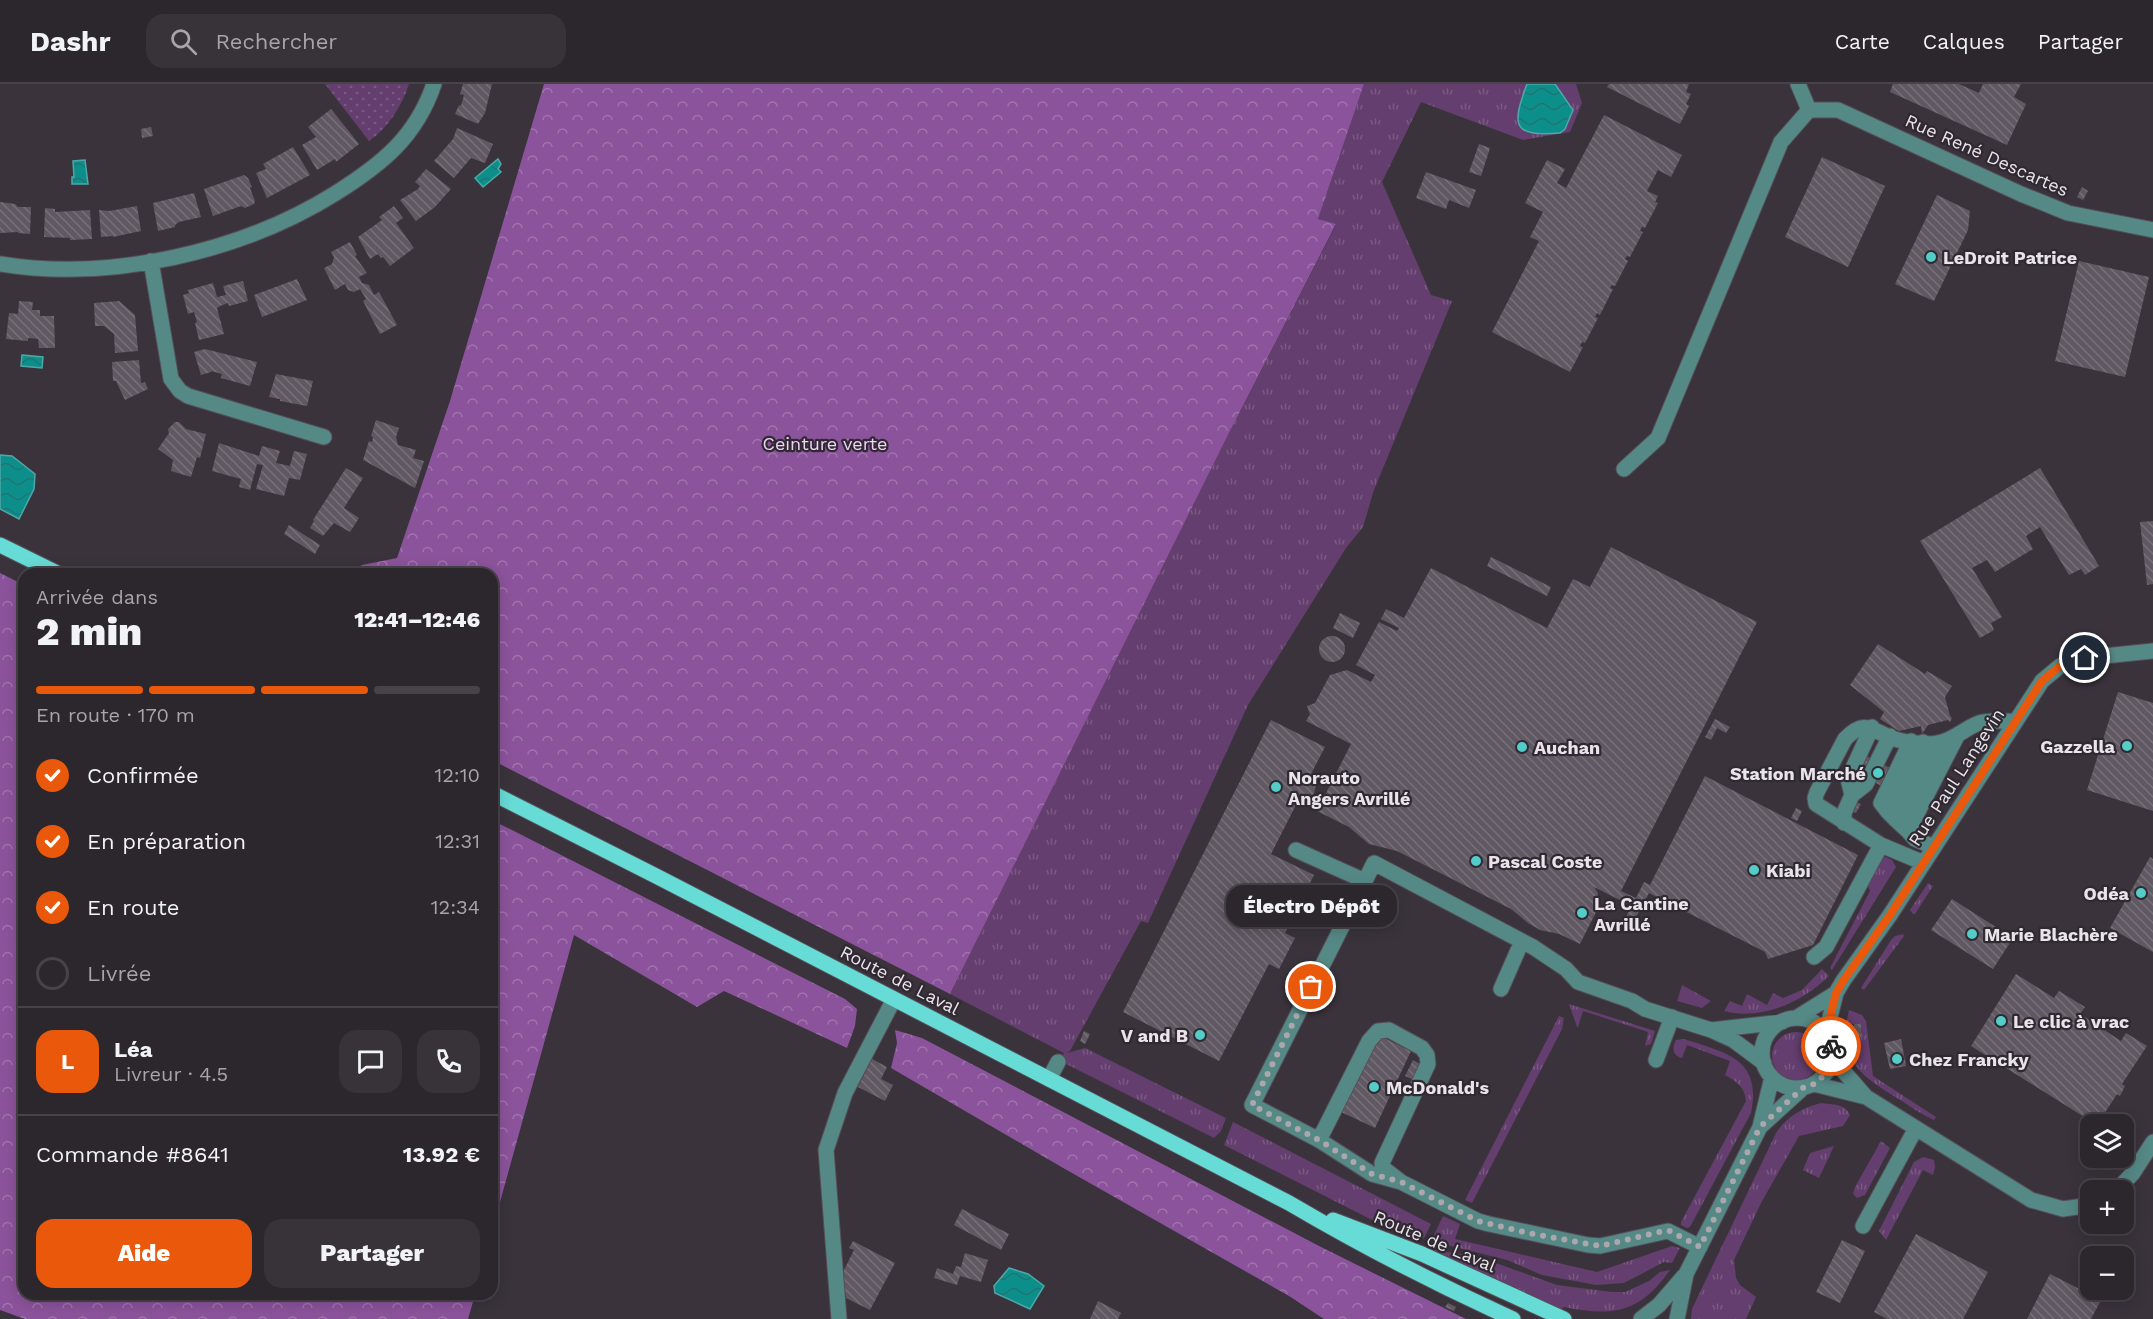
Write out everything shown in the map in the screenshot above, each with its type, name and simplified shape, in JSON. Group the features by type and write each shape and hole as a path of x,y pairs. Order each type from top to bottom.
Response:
{"main road":[{"path":"0,545 46,568"},
{"name":"Route de Laval","path":"498,797 1289,1203 1368,1248 1513,1319"},
{"name":"Route de Laval","path":"1289,1203 1422,1254 1564,1319"}],"street":[{"path":"0,264 58,269 99,268 151,261 182,256 234,241 280,223 334,194 383,161 405,138 424,109 434,84"},
{"path":"1624,469 1658,438 1781,142 1809,110 1798,84"},
{"name":"Rue René Descartes","path":"1809,110 1838,110 2021,194 2068,213 2153,230"},
{"path":"151,261 171,379 180,391 214,405 324,437"},
{"name":"Rue Paul Langevin","path":"1826,1033 1836,993 1924,863 2042,681 2060,666 2085,658 2153,651"},
{"path":"1893,817 1957,736 1980,722 2016,721"},
{"path":"1924,863 1881,845 1844,823 1816,804 1815,798 1845,739 1852,732 1862,728 1902,738 1957,736"},
{"path":"1844,823 1844,813 1852,795 1866,784 1902,738"},
{"path":"1893,817 1902,738"},
{"path":"1893,817 1902,738"},
{"path":"1893,817 1915,839 1934,847"},
{"path":"1814,957 1826,947 1881,845"},
{"path":"1296,850 1365,881"},
{"path":"1401,1182 1372,1174 1319,1140 1252,1105 1374,863 1522,941 1552,960 1578,982 1632,1001 1645,1009 1711,1030 1733,1040 1764,1062"},
{"path":"1501,989 1522,941"},
{"name":"Rue Paul Langevin","path":"1789,1020 1836,993"},
{"path":"839,1319 826,1150 845,1093 894,999"},
{"path":"1656,1060 1672,1017"},
{"path":"1789,1020 1772,1029 1762,1050 1764,1062 1772,1077 1787,1086 1809,1085 1866,1097"},
{"path":"1711,1030 1789,1020 1808,1020 1818,1024 1830,1040 1832,1058 1829,1068 1822,1077 1809,1085 1760,1127"},
{"path":"1319,1140 1369,1041 1378,1031 1389,1030 1422,1048 1427,1055 1428,1064 1382,1163 1383,1168 1401,1182 1478,1221 1588,1245 1612,1244 1668,1230 1700,1247"},
{"path":"1832,1058 1866,1097 2031,1200 2063,1209 2080,1207"},
{"path":"1049,1079 1058,1062"},
{"path":"1641,1319 1659,1305 1686,1274 1760,1127 1772,1077"},
{"path":"1863,1226 1916,1128"},
{"path":"2126,1180 2153,1142"},
{"path":"1677,1319 1686,1274"}],"green space":[{"path":"325,84 409,84 394,116 369,141"},
{"name":"Ceinture verte","path":"544,84 1364,84 1318,219 1336,224 1228,435 950,994 498,763 498,568 358,568 362,565 397,558 450,401"},
{"path":"1364,84 1576,84 1582,103 1570,132 1523,140 1421,102 1382,182 1431,295 1452,301 1374,490 1363,527 1346,548 1248,705 1148,923 1141,921 1067,1053 1085,1048 1226,1118 1221,1131 1214,1138 1060,1061 1064,1053 950,994 1228,435 1336,225 1318,219"},
{"path":"0,573 18,582 18,1300 474,1300 468,1319 25,1319 0,1310"},
{"path":"498,823 845,999 857,1009 855,1026 847,1048 724,991 697,1007 574,935 498,1209"},
{"path":"1882,855 1892,860 1896,867 1832,970 1830,968 1870,891 1867,883"},
{"path":"1928,883 1933,886 1913,914 1910,910"},
{"path":"1903,934 1904,936 1864,990 1861,988 1891,940"},
{"path":"1822,969 1829,976 1807,994 1781,1007 1752,1013 1724,1011 1730,1001 1742,1006 1747,994 1767,1005 1773,993 1783,998 1802,990"},
{"path":"1682,985 1711,1001 1702,1008 1677,1001"},
{"path":"1569,1004 1655,1031 1651,1044 1645,1046 1648,1032 1583,1011 1577,1027"},
{"path":"1849,1010 1862,1015 1866,1021 1873,1076 1936,1117 1934,1120 1873,1083 1857,1067 1846,1048 1845,1036 1861,1037 1861,1024 1846,1024"},
{"path":"1559,1016 1564,1018 1562,1029 1472,1203 1465,1200"},
{"path":"895,1030 922,1038 1319,1246 1466,1319 1324,1319 1289,1296 891,1068 897,1043"},
{"path":"1791,1032 1801,1032 1813,1039 1820,1051 1820,1061 1813,1073 1801,1080 1791,1080 1776,1069 1772,1061 1772,1051 1783,1036"},
{"path":"1684,1039 1727,1054 1737,1061 1746,1069 1751,1080 1753,1095 1751,1113 1690,1227 1687,1228 1681,1225 1681,1222 1746,1101 1739,1085 1725,1075 1730,1061 1687,1045 1682,1058 1676,1055 1674,1048 1676,1040"},
{"path":"1821,1103 1842,1106 1850,1115 1843,1126 1799,1136 1761,1203 1734,1260 1736,1278 1740,1285 1756,1297 1746,1319 1691,1319 1692,1309 1776,1133 1796,1114"},
{"path":"1233,1122 1431,1224 1424,1238 1386,1227 1224,1145"},
{"path":"1881,1141 1890,1148 1865,1195 1857,1198 1853,1194 1855,1187"},
{"path":"1834,1146 1819,1178 1803,1170 1810,1153"},
{"path":"1923,1157 1934,1160 1933,1175 1923,1170 1886,1240 1879,1231 1914,1162"},
{"path":"1443,1216 1460,1224 1455,1239 1597,1272 1672,1246 1680,1248 1672,1263 1664,1262 1624,1283 1596,1285 1542,1275 1507,1260 1431,1241"},
{"path":"1429,1249 1479,1257 1557,1285 1612,1292 1625,1292 1649,1281 1660,1272 1670,1270 1648,1295 1624,1308 1597,1311 1564,1307 1558,1312"}],"water":[{"path":"1527,84 1555,84 1573,110 1565,129 1560,133 1532,133 1524,130 1520,125 1519,110"},
{"path":"498,159 501,164 498,169 501,172 483,187 475,178"},
{"path":"85,160 88,184 72,184 73,161"},
{"path":"22,355 43,357 42,368 21,366"},
{"path":"0,455 12,456 35,474 34,489 19,519 0,509"},
{"path":"1009,1268 1028,1274 1044,1286 1030,1309 995,1293 994,1286"}],"building":[{"path":"463,84 492,84 485,113 478,124 455,114 459,105 461,106 464,95 460,94"},
{"path":"1609,84 1689,84 1686,92 1691,94 1686,104 1689,106 1680,124 1607,87"},
{"path":"1893,84 1959,84 1979,93 1983,84 2021,84 2014,97 2026,104 2007,145 1890,92"},
{"path":"331,109 359,144 336,162 335,159 317,170 302,145 316,137 308,127"},
{"path":"1604,115 1682,155 1671,177 1658,170 1647,191 1658,196 1655,202 1658,203 1645,228 1642,227 1640,231 1643,232 1630,257 1627,256 1625,259 1628,261 1615,286 1612,285 1610,288 1613,289 1600,315 1597,313 1595,317 1598,318 1585,343 1582,342 1580,346 1583,347 1570,372 1492,332 1539,241 1530,237 1543,212 1525,203 1547,160 1565,169 1557,183 1566,188"},
{"path":"151,127 153,136 142,138 141,129"},
{"path":"457,128 493,144 485,163 471,158 454,178 434,161 453,139"},
{"path":"1479,144 1490,148 1481,176 1469,172"},
{"path":"293,147 310,175 267,198 256,173 266,169 263,164"},
{"path":"1822,157 1885,186 1848,267 1785,237"},
{"path":"426,169 451,189 435,207 416,221 400,200 418,189 420,186 415,182"},
{"path":"1426,172 1476,190 1469,208 1449,200 1446,209 1416,198"},
{"path":"244,175 252,187 250,188 254,204 213,216 204,189"},
{"path":"2082,187 2088,191 2083,200 2077,197"},
{"path":"194,193 201,217 179,222 175,227 158,231 153,203"},
{"name":"LeDroit Patrice","path":"1937,195 1970,211 1968,230 1934,301 1895,284"},
{"path":"0,202 15,204 18,207 31,207 30,234 0,233"},
{"path":"137,206 141,231 101,237 99,210 109,211"},
{"path":"394,206 403,218 396,223 414,248 390,266 378,254 370,259 358,237 382,220 379,217"},
{"path":"45,208 55,209 55,212 90,210 92,239 70,240 70,238 44,237"},
{"path":"350,242 357,255 355,256 367,273 359,277 362,283 369,285 374,295 379,292 397,325 380,334 363,301 366,299 360,289 354,292 348,290 345,284 335,290 324,268 332,264 334,257 331,252"},
{"path":"2079,261 2149,277 2125,377 2055,361"},
{"path":"297,279 307,300 262,317 254,295"},
{"path":"243,281 248,301 229,306 228,303 217,308 224,334 199,340 194,312 188,314 183,295 189,293 188,290 213,283 217,297 226,295 223,286"},
{"path":"19,301 33,302 32,310 40,310 40,316 54,316 55,348 39,348 38,339 28,338 28,341 6,339 9,313 18,314"},
{"path":"119,301 135,315 138,351 115,353 114,334 104,326 95,326 94,303"},
{"path":"205,349 257,362 250,386 221,378 222,374 211,371 201,375 194,352"},
{"path":"139,360 141,383 145,382 148,389 125,400 116,381 113,381 112,362"},
{"path":"276,374 313,381 307,406 269,397"},
{"path":"376,420 399,428 396,437 398,445 416,450 413,458 424,461 415,488 363,460 369,441 372,442 373,437 371,436"},
{"path":"175,422 179,422 186,429 206,434 200,458 197,457 191,477 171,471 173,460 158,449 169,433 168,429"},
{"path":"219,443 259,456 262,446 280,451 276,463 290,466 294,451 307,454 300,480 289,478 284,496 256,489 263,465 257,464 250,490 239,487 241,479 212,471"},
{"path":"346,468 363,478 344,508 359,518 350,532 334,523 323,536 310,528"},
{"path":"2040,468 2099,566 2085,575 2081,569 2069,575 2040,527 2026,536 2033,549 1995,572 1987,560 1972,568 2002,617 1991,623 1994,630 1980,638 1920,541"},
{"path":"2153,521 2153,584 2147,585 2140,522"},
{"path":"289,525 320,545 315,554 284,534"},
{"name":"Auchan","path":"1611,547 1757,622 1621,891 1636,898 1644,882 1650,885 1705,776 1858,855 1813,945 1768,959 1765,952 1649,893 1640,910 1594,887 1598,893 1597,902 1600,904 1580,944 1559,934 1540,930 1511,909 1397,851 1369,844 1349,827 1317,811 1351,744 1306,721 1310,714 1307,706 1315,703 1330,675 1347,670 1371,682 1375,675 1356,665 1379,622 1397,631 1399,628 1381,619 1386,609 1404,618 1431,568 1547,628 1573,579 1590,587"},
{"path":"1491,557 1551,587 1547,596 1487,566"},
{"path":"1340,613 1360,623 1353,638 1333,628"},
{"path":"1332,636 1342,639 1345,649 1342,659 1332,662 1322,659 1319,649 1322,639"},
{"path":"1878,644 1925,674 1927,671 1952,686 1945,697 1952,718 1950,722 1948,720 1928,725 1922,734 1921,726 1899,731 1880,719 1884,712 1850,685"},
{"name":"Gazzella","path":"2118,692 2153,703 2153,811 2087,790"},
{"path":"1715,719 1730,727 1726,733 1717,728 1711,740 1705,737"},
{"path":"1271,720 1325,747 1312,772 1318,776 1312,802 1299,799 1271,854 1314,875 1285,933 1295,938 1279,969 1269,964 1219,1061 1123,1012"},
{"name":"Station Marché","path":"1854,750 1910,778 1901,796 1845,767"},
{"path":"1854,801 1861,804 1856,813 1849,810"},
{"path":"1796,808 1802,811 1797,821 1791,818"},
{"name":"Odéa","path":"2150,857 2153,859 2153,952 2110,928"},
{"name":"Marie Blachère","path":"1952,899 2013,938 1993,969 1931,930"},
{"path":"1631,907 1639,911 1631,928 1623,923"},
{"path":"2016,974 2054,998 2059,991 2085,1007 2080,1014 2121,1041 2126,1033 2147,1046 2122,1084 2125,1086 2120,1096 2117,1094 2104,1114 2080,1114 1971,1046"},
{"path":"1854,1024 1861,1024 1861,1037 1854,1037"},
{"path":"1084,1031 1090,1034 1085,1044 1080,1041"},
{"name":"McDonald's","path":"1380,1036 1411,1051 1375,1128 1341,1112"},
{"path":"1901,1039 1906,1066 1890,1069 1884,1043"},
{"path":"872,1059 887,1067 881,1079 893,1085 885,1101 858,1087"},
{"path":"1413,1060 1422,1065 1414,1080 1405,1076"},
{"path":"962,1209 1009,1234 1001,1250 954,1225"},
{"path":"1916,1234 1988,1272 1963,1319 1887,1319 1874,1312"},
{"path":"1842,1240 1865,1251 1840,1303 1816,1292"},
{"path":"853,1241 895,1263 870,1310 846,1298 842,1274 854,1250 849,1248"},
{"path":"965,1253 988,1260 981,1282 960,1276 957,1285 934,1278 937,1268 953,1274 956,1266 961,1267"},
{"path":"2050,1274 2080,1289 2080,1300 2101,1300 2091,1319 2027,1319"},
{"path":"1098,1301 1121,1313 1118,1319 1090,1319"},
{"path":"1448,1303 1456,1307 1454,1311 1445,1307"}],"way so far":[{"path":"1311,987 1252,1105 1319,1140 1372,1174 1401,1182 1478,1221 1588,1245 1612,1244 1668,1230 1700,1247 1760,1127 1804,1087 1814,1084 1822,1077 1829,1068 1832,1058 1831,1046"}],"place":[{"name":"LeDroit Patrice","path":"1931,257"},
{"name":"Gazzella","path":"2127,746"},
{"name":"Auchan","path":"1522,747"},
{"name":"Station Marché","path":"1878,773"},
{"name":"Norauto Angers Avrillé","path":"1276,787"},
{"name":"Pascal Coste","path":"1476,861"},
{"name":"Kiabi","path":"1754,870"},
{"name":"Odéa","path":"2141,893"},
{"name":"La Cantine Avrillé","path":"1582,913"},
{"name":"Marie Blachère","path":"1972,934"},
{"name":"Électro Dépôt","path":"1311,987"},
{"name":"Le clic à vrac","path":"2001,1021"},
{"name":"V and B","path":"1200,1035"},
{"name":"Chez Francky","path":"1897,1059"},
{"name":"McDonald's","path":"1374,1087"}],"route":[{"path":"1831,1046 1826,1033 1836,993 1843,981 1890,915 2042,681 2060,666 2085,658"}]}
